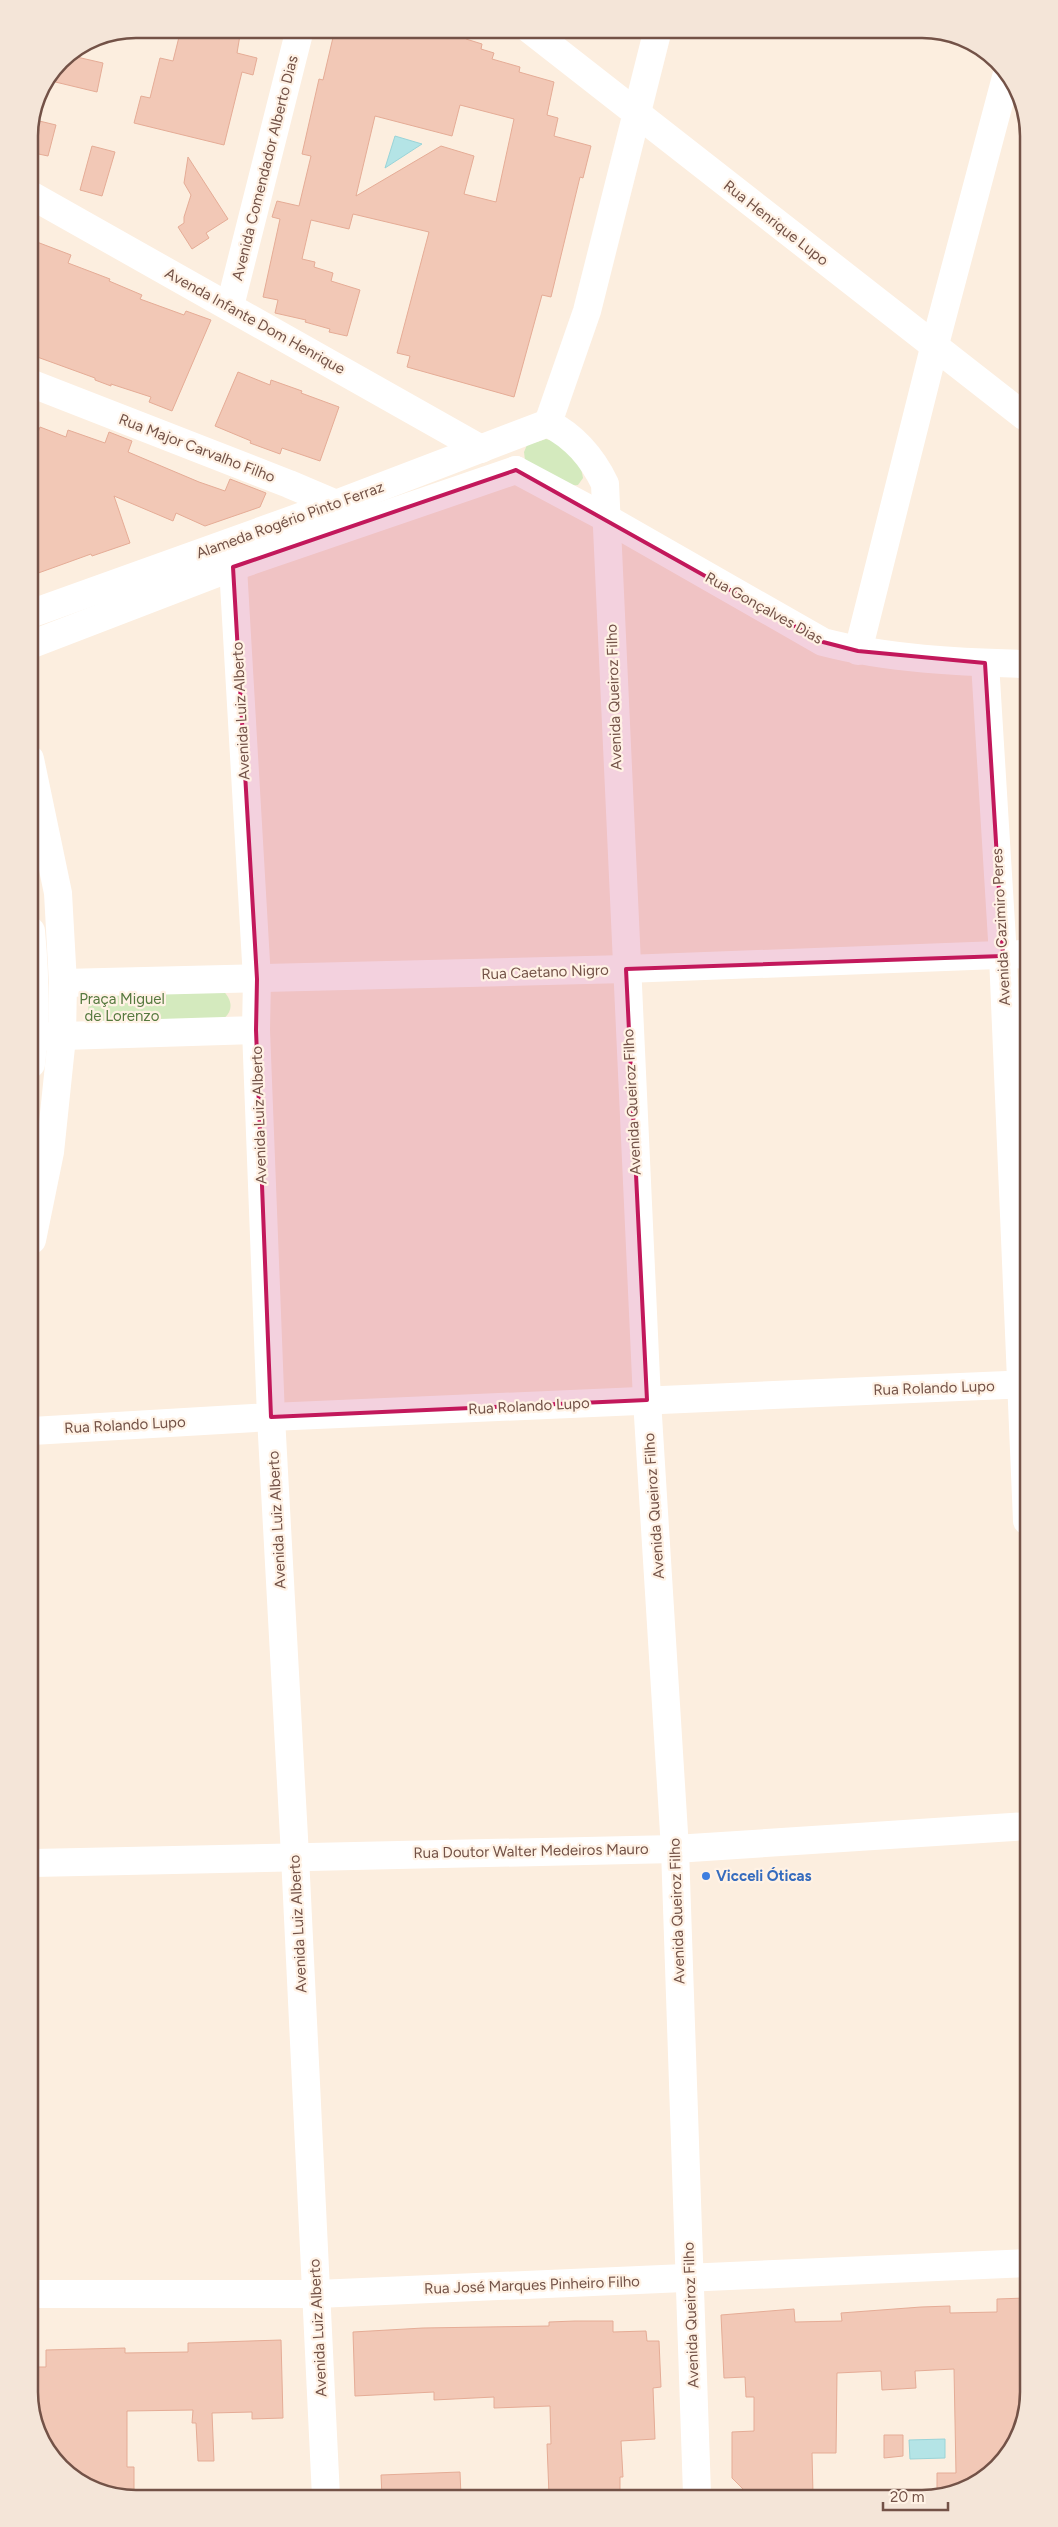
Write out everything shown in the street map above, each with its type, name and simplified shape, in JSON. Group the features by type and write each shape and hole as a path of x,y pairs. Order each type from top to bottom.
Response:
{"street":[{"name":"Avenida Comendador Alberto Dias","path":"230,306 298,38"},
{"name":"Rua Henrique Lupo","path":"540,38 934,348 1020,413"},
{"path":"606,518 606,484 597,468 581,446 548,423 586,311 656,38"},
{"path":"858,651 934,348 1005,82"},
{"name":"Avenda Infante Dom Henrique","path":"38,199 481,449"},
{"name":"Rua Major Carvalho Filho","path":"38,386 336,504 355,526"},
{"name":"Alameda Rogério Pinto Ferraz","path":"38,640 231,555 336,504 548,423"},
{"path":"512,438 510,454 516,470"},
{"name":"Alameda Rogério Pinto Ferraz","path":"38,612 231,555 355,526 516,470"},
{"name":"Rua Gonçalves Dias","path":"516,470 606,518 823,642 858,651 985,663 1020,664"},
{"name":"Avenida Queiroz Filho","path":"606,518 647,1400 675,1849 697,2490"},
{"name":"Avenida Luiz Alberto","path":"231,555 257,979 256,1030 271,1417 295,1856 326,2489"},
{"name":"Avenida Cazimiro Peres","path":"985,663 1014,955 1020,1212"},
{"path":"38,797 58,893 63,983 62,1037 50,1152 38,1211"},
{"name":"Rua Caetano Nigro","path":"63,983 626,970 1014,955"},
{"path":"38,1044 62,1037 256,1030"},
{"name":"Rua Rolando Lupo","path":"38,1431 271,1417 1020,1384"},
{"name":"Rua Doutor Walter Medeiros Mauro","path":"38,1863 675,1849 1020,1827"},
{"name":"Rua José Marques Pinheiro Filho","path":"38,2294 317,2294 1020,2263"}],"highlighted area":[{"path":"516,470 823,642 858,651 985,663 1003,956 626,969 647,1400 271,1417 256,1030 257,979 233,567"}],"green space":[{"path":"546,439 565,448 575,459 582,471 583,478 578,485 569,486 525,460 524,452 527,445"},
{"name":"Praça Miguel de Lorenzo","path":"221,989 230,1000 229,1013 222,1020 99,1024 91,1017 88,1010 88,1006 95,994"}],"water":[{"path":"395,136 422,144 385,168"},
{"path":"945,2439 945,2458 910,2459 909,2440"}],"building":[{"path":"179,38 240,38 237,53 257,58 253,75 242,72 224,145 134,123 141,96 150,98 160,58 173,61"},
{"path":"333,38 466,38 482,44 481,49 494,53 492,59 520,67 519,72 554,82 547,115 558,118 554,136 591,146 583,178 580,177 551,297 542,295 514,397 407,367 410,356 397,353 429,232 353,214 349,229 311,220 302,259 315,262 314,267 333,273 331,281 360,290 347,336 329,332 330,329 305,322 306,320 275,313 278,300 263,297 280,219 272,217 277,201 299,206 311,156 302,154 319,79 323,80","holes":["460,105 514,119 496,202 464,194 474,156 441,146 356,196 375,116 452,136"]},
{"path":"77,57 103,63 97,92 54,82"},
{"path":"39,121 56,125 48,156 38,154"},
{"path":"92,146 115,152 102,196 80,190"},
{"path":"188,157 228,219 206,233 209,238 192,249 178,227 184,223 191,195 184,183"},
{"path":"38,242 71,255 68,263 110,279 109,281 142,295 140,299 184,315 186,311 211,320 172,411 149,402 151,397 111,384 111,386 95,380 95,378 38,357"},
{"path":"238,372 270,385 271,380 339,407 320,461 282,448 280,454 250,443 251,441 215,426"},
{"path":"40,427 66,437 68,430 105,443 109,432 132,441 128,452 199,482 225,491 230,479 266,493 260,507 205,526 176,513 173,521 114,496 130,543 92,556 91,554 38,573 38,432"},
{"path":"1020,2298 1020,2404 1015,2423 1004,2446 992,2461 977,2473 954,2484 937,2489 937,2473 956,2473 954,2369 915,2371 916,2388 882,2390 881,2371 837,2373 836,2453 812,2453 813,2490 744,2490 732,2478 732,2432 754,2431 754,2397 746,2397 745,2377 724,2378 721,2315 794,2309 795,2322 842,2321 841,2313 921,2307 950,2306 950,2313 997,2312 997,2299"},
{"path":"613,2321 613,2332 646,2331 647,2341 659,2341 661,2387 653,2388 655,2439 621,2441 623,2477 620,2477 620,2490 549,2490 547,2444 551,2444 550,2406 494,2408 494,2397 434,2400 434,2392 355,2396 353,2332 423,2328 549,2326 549,2322"},
{"path":"281,2340 283,2418 252,2419 252,2412 212,2413 214,2461 198,2461 196,2423 192,2423 193,2410 127,2411 127,2467 134,2467 134,2489 117,2488 104,2484 81,2473 66,2461 48,2435 38,2404 38,2367 46,2367 46,2350 125,2348 125,2353 188,2352 188,2343"},
{"path":"884,2435 903,2435 903,2456 884,2458"},
{"path":"460,2472 461,2489 382,2489 381,2475"}],"place":[{"name":"Vicceli Óticas","path":"706,1876"}]}
